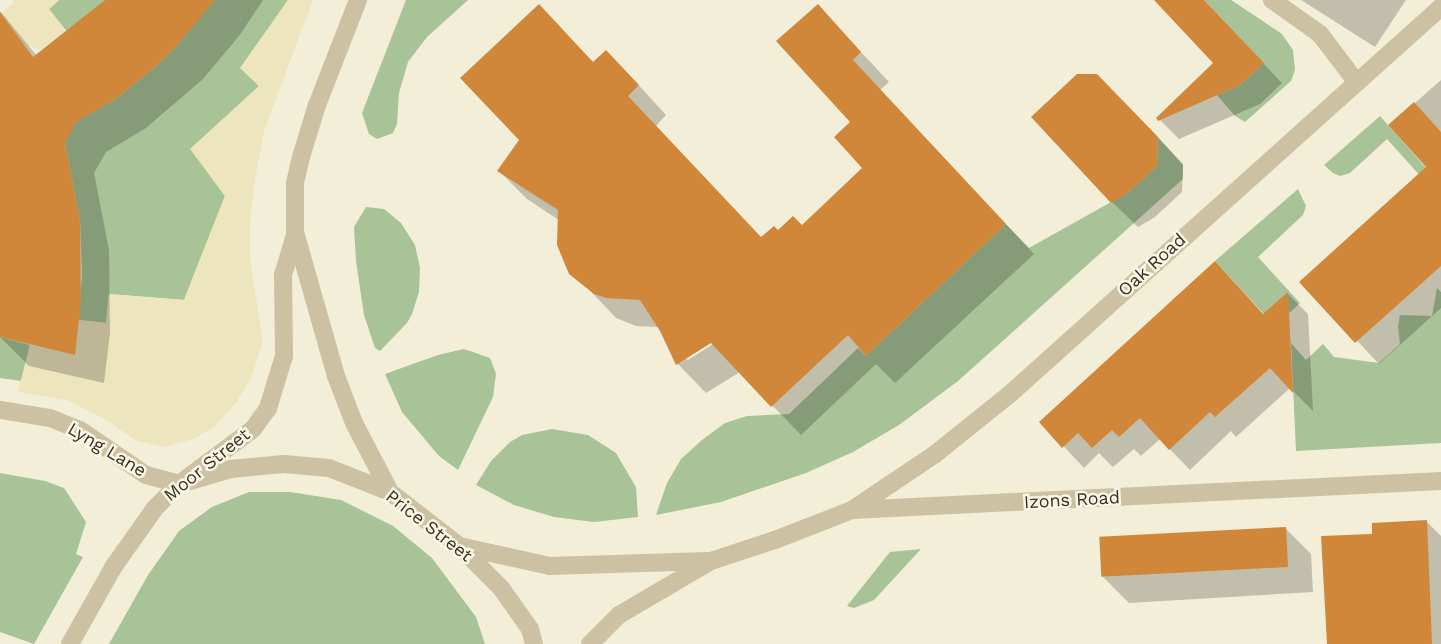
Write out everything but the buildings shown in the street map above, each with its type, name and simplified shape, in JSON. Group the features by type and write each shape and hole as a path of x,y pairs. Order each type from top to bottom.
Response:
{"street":[{"name":"Moor Street","path":"70,644 114,566 155,508 179,484 253,429 268,408 284,356 283,275 295,232 295,184 300,156 317,105 358,0"},
{"path":"1272,0 1320,33 1357,83"},
{"name":"Oak Road","path":"852,510 934,455 1011,393 1441,7"},
{"name":"Moor Street","path":"295,232 336,376 354,423 390,492"},
{"name":"Lyng Lane","path":"0,410 50,418 80,430 146,475 179,484"},
{"name":"Price Street","path":"179,484 231,469 284,464 329,468 390,492 459,546 501,588 530,629 534,644"},
{"name":"Izons Road","path":"590,644 619,615 711,561 775,540 852,510 1441,481"},
{"name":"Izons Road","path":"459,546 550,566 711,561"}],"green space":[{"path":"59,0 105,0 67,32 49,9"},
{"path":"214,0 288,0 241,68 259,86 191,149 225,196 184,300 109,294 106,323 79,320 82,275 80,220 65,143 72,124 117,98 154,68 174,49"},
{"path":"406,0 468,0 427,37 408,62 399,93 397,124 393,133 377,139 369,134 362,113"},
{"path":"1204,0 1231,0 1282,34 1293,50 1295,70 1291,81 1245,122 1235,116 1217,95 1240,85 1259,68 1258,57"},
{"path":"1380,116 1441,185 1441,199 1387,139 1350,173 1340,176 1324,165"},
{"path":"1158,137 1183,165 1183,179 958,381 899,425 853,452 806,473 721,502 656,515 667,483 681,459 702,440 725,423 747,416 789,414 858,348 866,356 1006,224 1029,248 1129,192 1157,166"},
{"path":"1298,189 1306,206 1303,215 1258,257 1300,303 1275,326 1215,261"},
{"path":"366,207 384,209 401,223 415,245 420,268 419,292 412,314 407,323 380,351 375,348 364,315 356,261 354,227"},
{"path":"1437,288 1441,292 1441,443 1296,451 1291,343 1306,360 1323,344 1334,357 1379,363 1400,344 1398,326 1400,315 1432,316"},
{"path":"0,337 30,345 21,381 0,378"},
{"path":"464,349 490,358 496,374 493,397 458,470 439,456 402,412 385,374 438,355"},
{"path":"552,429 588,435 616,453 636,487 638,517 594,522 554,517 514,505 476,485 491,461 510,442 522,435"},
{"path":"0,473 45,481 64,488 86,522 76,554 83,557 34,644 0,632"},
{"path":"249,492 290,492 341,500 393,526 432,558 476,617 485,644 109,644 148,575 179,531 212,507"},
{"path":"921,549 874,600 854,608 847,606 890,552"}],"shaded area":[{"path":"13,0 59,0 49,9 67,32 40,50 22,43 0,14 14,3"},
{"path":"288,0 313,0 264,131 250,221 250,259 263,342 251,378 235,404 214,427 194,439 163,447 135,440 108,421 67,400 18,392 30,345 75,354 79,320 106,323 109,294 184,300 225,196 190,149 259,86 240,68"}]}
